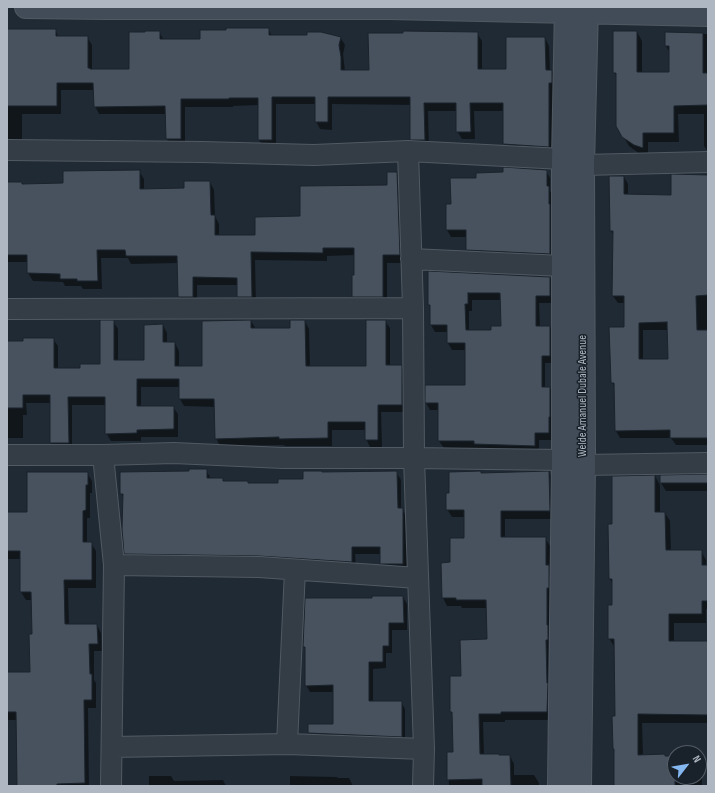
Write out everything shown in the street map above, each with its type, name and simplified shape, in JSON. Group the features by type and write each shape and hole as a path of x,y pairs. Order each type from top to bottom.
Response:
{"main road":[{"path":"26,7 577,10 708,15"},
{"name":"Welde Amanuel Dubale Avenue","path":"577,10 573,162 584,465 580,786"},
{"path":"559,786 563,460 563,266 573,162"}],"street":[{"path":"7,150 314,155 408,151 573,162 708,162"},
{"path":"408,151 413,308 414,458 424,749 423,786"},
{"path":"411,258 563,266"},
{"path":"7,309 413,308"},
{"path":"7,455 174,453 283,458 563,460"},
{"path":"103,455 114,565 111,786"},
{"path":"584,465 708,463"},
{"path":"114,565 259,567 418,578"},
{"path":"287,744 295,570"},
{"path":"112,747 287,744 424,749"}],"building":[{"path":"226,28 269,28 269,35 307,35 307,32 321,32 341,37 339,45 341,70 369,70 368,33 403,33 403,31 478,32 478,69 506,69 506,37 545,37 546,70 552,70 552,83 549,83 549,147 503,144 503,103 470,103 471,132 456,132 456,103 424,103 425,140 410,140 410,97 328,97 328,122 315,122 315,97 272,97 272,140 258,140 258,98 181,99 181,139 166,139 165,106 94,107 93,83 57,83 57,106 7,106 7,29 56,29 56,36 88,36 88,68 129,69 129,32 160,31 160,39 200,39 200,30 226,30"},
{"path":"613,31 637,31 637,72 669,72 669,46 665,46 665,32 703,33 703,73 708,73 708,105 674,106 674,133 643,133 643,148 634,145 622,137 616,126 616,73 613,73"},
{"path":"503,167 547,170 547,186 549,186 550,204 550,254 466,250 466,230 446,230 446,204 451,204 450,178 476,178 476,173 503,172"},
{"path":"140,170 140,189 184,188 184,181 210,181 211,215 215,215 215,235 255,235 255,217 300,216 300,186 387,185 387,172 397,172 400,255 383,255 383,297 352,297 354,248 323,248 323,253 251,252 252,297 237,297 237,278 193,277 193,297 178,297 177,256 126,256 125,250 97,250 98,281 77,281 77,279 60,279 60,274 27,273 27,255 7,255 7,182 22,182 22,184 63,183 63,171"},
{"path":"671,174 708,175 708,295 696,296 697,330 708,330 708,438 670,438 670,430 615,431 614,383 611,383 609,327 624,327 624,296 612,296 613,231 610,231 609,176 624,176 624,194 671,195","holes":["667,322 668,359 639,359 639,323"]},
{"path":"428,271 550,277 550,296 536,296 536,326 550,326 550,356 542,356 542,387 550,387 549,433 535,433 535,446 474,444 474,441 438,441 438,403 425,403 425,385 465,385 465,343 447,343 447,325 430,325 430,305 428,305","holes":["468,293 500,293 501,326 491,326 491,330 466,330 465,304 468,304"]},
{"path":"100,320 114,320 114,360 144,360 144,325 163,324 163,342 175,342 175,366 202,366 202,321 251,320 251,328 290,328 290,320 305,320 306,366 366,366 366,320 386,320 386,365 402,365 402,405 378,405 378,440 365,440 365,422 328,422 328,438 279,439 279,437 215,439 214,399 179,399 179,379 137,379 137,406 174,406 174,429 137,430 137,433 105,434 105,397 68,397 69,443 50,443 50,395 23,395 23,408 7,408 7,341 23,341 23,338 54,338 54,368 80,368 80,364 100,364"},
{"path":"189,469 207,469 207,478 223,478 223,481 248,481 248,483 278,483 278,479 303,479 303,471 397,471 398,508 403,508 403,564 380,564 380,547 352,547 352,562 259,556 124,554 122,529 123,494 120,494 120,472 189,471"},
{"path":"481,471 481,473 549,471 550,511 501,511 501,537 546,537 546,565 549,565 549,588 547,588 548,640 546,640 548,683 547,712 501,712 501,714 479,714 480,754 510,755 511,786 482,786 482,779 447,780 447,752 453,752 452,712 450,712 450,676 461,676 460,640 487,639 486,600 456,600 456,598 442,598 441,563 450,562 450,538 464,538 464,510 446,510 446,493 449,493 449,472"},
{"path":"27,472 88,472 88,485 86,485 86,510 83,511 83,542 92,542 92,580 64,580 65,624 97,624 98,644 89,644 90,674 92,674 92,700 84,700 85,783 57,784 57,786 17,786 16,712 7,712 7,672 30,672 29,634 32,634 31,592 20,592 20,551 7,551 7,512 27,512"},
{"path":"708,474 708,483 660,483 660,475"},
{"path":"655,475 655,512 665,512 666,550 702,550 702,565 708,565 708,601 702,601 702,614 669,614 669,641 708,641 708,715 638,714 638,755 665,754 665,756 667,756 667,785 675,786 614,786 612,716 615,716 614,639 608,639 608,605 612,605 612,579 609,579 608,524 612,524 612,476"},
{"path":"372,596 403,596 404,623 389,623 389,646 383,646 383,662 369,662 369,701 402,701 402,737 308,733 308,724 333,724 333,685 305,686 305,647 303,647 305,598 372,598"}]}
